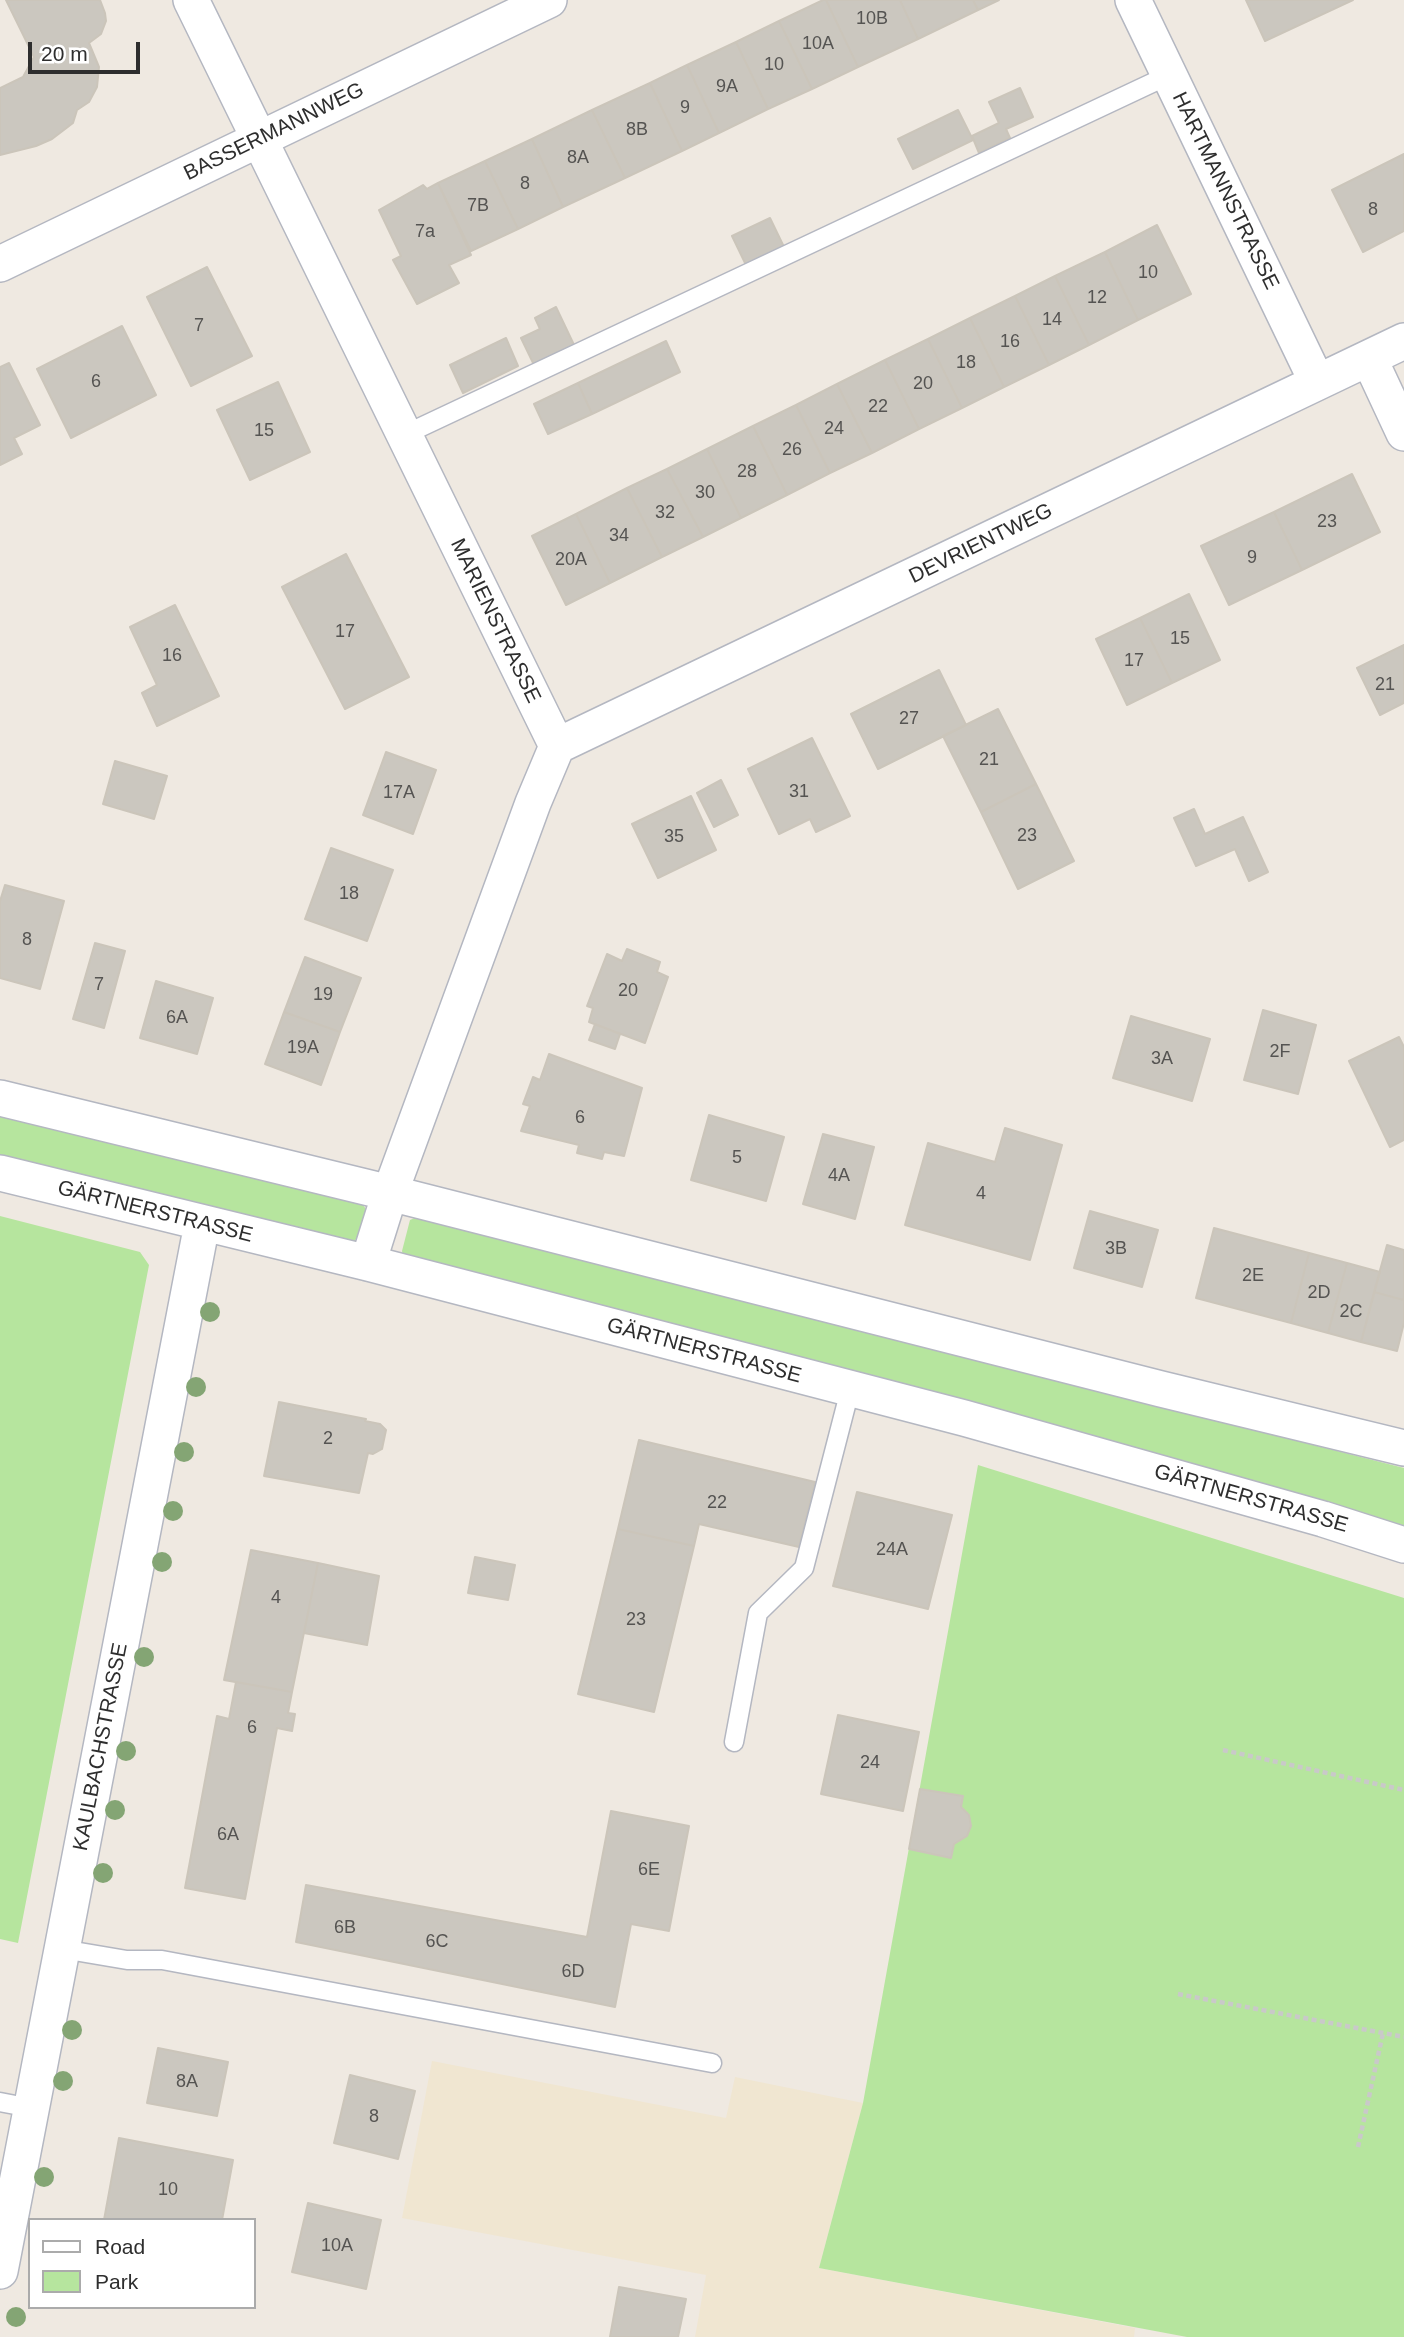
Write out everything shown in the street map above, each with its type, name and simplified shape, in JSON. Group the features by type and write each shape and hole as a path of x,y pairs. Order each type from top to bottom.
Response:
{"street":[{"name":"MARIENSTRASSE","path":"191,0 557,746"},
{"name":"BASSERMANNWEG","path":"0,264 549,0"},
{"name":"HARTMANNSTRASSE","path":"1133,0 1317,382"},
{"name":"DEVRIENTWEG","path":"557,746 1404,341"},
{"path":"1369,358 1404,433"},
{"path":"368,1264 390,1193 533,803 557,746"},
{"path":"0,1098 390,1193 1161,1390 1404,1448"},
{"name":"GÄRTNERSTRASSE","path":"0,1173 368,1264 964,1418 1323,1519 1404,1545"},
{"name":"KAULBACHSTRASSE","path":"0,2271 16,2105 62,1949 202,1224"}],"lane":[{"path":"404,435 1169,75"},
{"path":"734,1742 758,1613 804,1568 850,1390"},
{"path":"62,1949 127,1960 162,1960 712,2063"}],"path":[{"path":"1223,1750 1404,1790"},
{"path":"1178,1994 1404,2037"},
{"path":"1358,2147 1382,2033"}],"shaded area":[{"path":"432,2061 726,2118 735,2077 863,2103 819,2268 1135,2328 1134,2337 695,2337 706,2275 402,2218"}],"green space":[{"path":"0,1114 362,1204 366,1209 363,1224 354,1243 0,1156"},
{"path":"0,1216 140,1252 149,1265 18,1943 0,1939"},
{"path":"417,1217 1404,1468 1404,1527 1340,1506 981,1407 403,1256 410,1220"},
{"path":"978,1465 1404,1598 1404,2337 1187,2337 819,2268 863,2103"}],"building":[{"path":"6,0 100,0 106,21 101,34 89,43 99,67 97,87 89,102 77,110 73,123 52,139 0,155 0,88 23,77 34,57"},
{"path":"826,0 858,67 812,89 779,21"},
{"path":"826,0 900,0 918,39 858,67"},
{"path":"900,0 973,0 978,10 918,39"},
{"path":"973,0 999,0 978,10"},
{"path":"1246,0 1353,0 1265,41"},
{"path":"779,21 812,89 768,109 736,42"},
{"path":"736,42 768,109 719,133 687,65"},
{"path":"687,65 719,133 682,151 650,83"},
{"path":"650,83 682,151 625,178 592,110"},
{"path":"1020,88 1033,117 1006,129 1010,138 979,153 972,136 999,123 989,102"},
{"path":"592,110 625,178 563,207 532,139"},
{"path":"958,110 973,140 913,169 898,139"},
{"path":"532,139 563,207 518,229 485,161"},
{"path":"1404,154 1404,231 1363,252 1332,190"},
{"path":"485,161 518,229 471,251 438,183"},
{"path":"438,183 471,255 449,265 459,283 417,304 393,260 401,256 379,210 423,185 427,189"},
{"path":"770,218 784,247 746,265 732,236"},
{"path":"1157,225 1191,294 1138,320 1105,252"},
{"path":"1105,252 1138,320 1089,345 1055,276"},
{"path":"207,267 252,356 191,386 147,297"},
{"path":"1055,276 1089,345 1049,365 1015,296"},
{"path":"1015,296 1049,365 1004,387 970,318"},
{"path":"556,307 575,347 535,367 521,338 540,329 535,318"},
{"path":"970,318 1004,387 962,408 928,339"},
{"path":"122,326 156,395 71,438 37,369"},
{"path":"506,338 518,366 463,393 450,365"},
{"path":"928,339 962,408 919,429 885,360"},
{"path":"666,341 680,372 592,414 578,383"},
{"path":"885,360 919,429 872,453 837,384"},
{"path":"9,363 40,425 14,438 22,454 0,465 0,367"},
{"path":"278,382 310,452 250,480 217,410"},
{"path":"578,383 592,414 548,434 534,404"},
{"path":"837,384 872,453 830,473 796,405"},
{"path":"796,405 830,473 787,495 753,426"},
{"path":"753,426 787,495 741,518 707,449"},
{"path":"707,449 741,518 703,537 667,469"},
{"path":"667,469 703,537 662,557 627,488"},
{"path":"1352,474 1380,532 1302,570 1274,512"},
{"path":"627,488 662,557 610,583 576,514"},
{"path":"1274,512 1302,570 1229,605 1201,546"},
{"path":"576,514 610,583 566,605 532,536"},
{"path":"346,554 409,677 345,709 282,587"},
{"path":"1189,594 1220,660 1172,683 1140,618"},
{"path":"175,605 219,696 157,726 142,693 157,685 130,627"},
{"path":"1140,618 1172,683 1127,705 1096,639"},
{"path":"1404,645 1404,703 1380,715 1357,668"},
{"path":"939,670 966,725 878,769 851,714"},
{"path":"998,709 1036,784 981,812 943,736"},
{"path":"812,738 850,816 816,832 810,819 779,834 748,769"},
{"path":"386,752 436,770 413,834 363,815"},
{"path":"115,761 167,776 154,819 103,804"},
{"path":"721,780 738,815 714,827 697,793"},
{"path":"1036,784 1074,861 1018,889 981,812"},
{"path":"691,796 716,850 658,878 632,824"},
{"path":"1194,809 1205,834 1243,817 1268,872 1249,881 1235,849 1196,866 1174,818"},
{"path":"331,848 393,870 367,941 305,919"},
{"path":"5,885 64,901 40,989 0,978 0,901"},
{"path":"95,943 125,951 104,1028 73,1019"},
{"path":"627,949 660,962 657,972 668,977 645,1043 589,1022 593,1008 587,1006 607,954 622,961"},
{"path":"305,957 361,978 340,1032 284,1012"},
{"path":"156,981 213,998 197,1054 140,1038"},
{"path":"1263,1010 1316,1025 1298,1094 1244,1080"},
{"path":"284,1012 340,1032 321,1085 265,1064"},
{"path":"1131,1016 1210,1039 1192,1101 1113,1078"},
{"path":"595,1024 620,1034 615,1049 589,1040"},
{"path":"1399,1037 1404,1047 1404,1140 1390,1147 1349,1061"},
{"path":"549,1054 642,1088 624,1156 604,1152 602,1159 577,1153 579,1145 521,1131 530,1106 523,1104 533,1077 540,1080"},
{"path":"709,1115 784,1137 766,1201 691,1180"},
{"path":"1005,1128 1062,1145 1030,1260 905,1225 928,1143 995,1162"},
{"path":"823,1134 874,1147 855,1219 803,1204"},
{"path":"1090,1211 1158,1230 1142,1287 1074,1268"},
{"path":"1214,1228 1309,1253 1291,1323 1196,1298"},
{"path":"1387,1245 1404,1250 1404,1300 1374,1292"},
{"path":"1309,1253 1347,1263 1328,1333 1291,1323"},
{"path":"1347,1263 1380,1272 1361,1342 1328,1333"},
{"path":"1374,1292 1404,1300 1404,1323 1397,1351 1361,1342"},
{"path":"279,1402 366,1419 365,1421 380,1424 386,1430 382,1449 373,1454 368,1453 359,1493 264,1476"},
{"path":"639,1440 815,1482 799,1547 699,1524 694,1546 618,1529"},
{"path":"857,1492 952,1515 928,1609 833,1586"},
{"path":"618,1529 694,1546 654,1712 578,1694"},
{"path":"251,1550 318,1563 292,1692 224,1680"},
{"path":"475,1557 515,1565 508,1600 468,1593"},
{"path":"318,1563 379,1576 367,1645 304,1633"},
{"path":"236,1682 292,1692 288,1713 295,1714 292,1731 277,1728 245,1899 185,1888 217,1716 229,1719"},
{"path":"838,1715 919,1732 903,1811 821,1794"},
{"path":"920,1789 963,1796 961,1807 969,1815 971,1826 967,1836 954,1844 951,1858 909,1849"},
{"path":"611,1811 689,1826 669,1931 631,1924 615,2007 296,1942 306,1885 587,1937"},
{"path":"158,2048 228,2062 217,2116 147,2103"},
{"path":"350,2075 415,2091 398,2159 334,2143"},
{"path":"119,2138 233,2160 222,2218 104,2218"},
{"path":"308,2203 381,2220 366,2289 292,2272"},
{"path":"619,2287 686,2299 678,2337 610,2337"}]}
